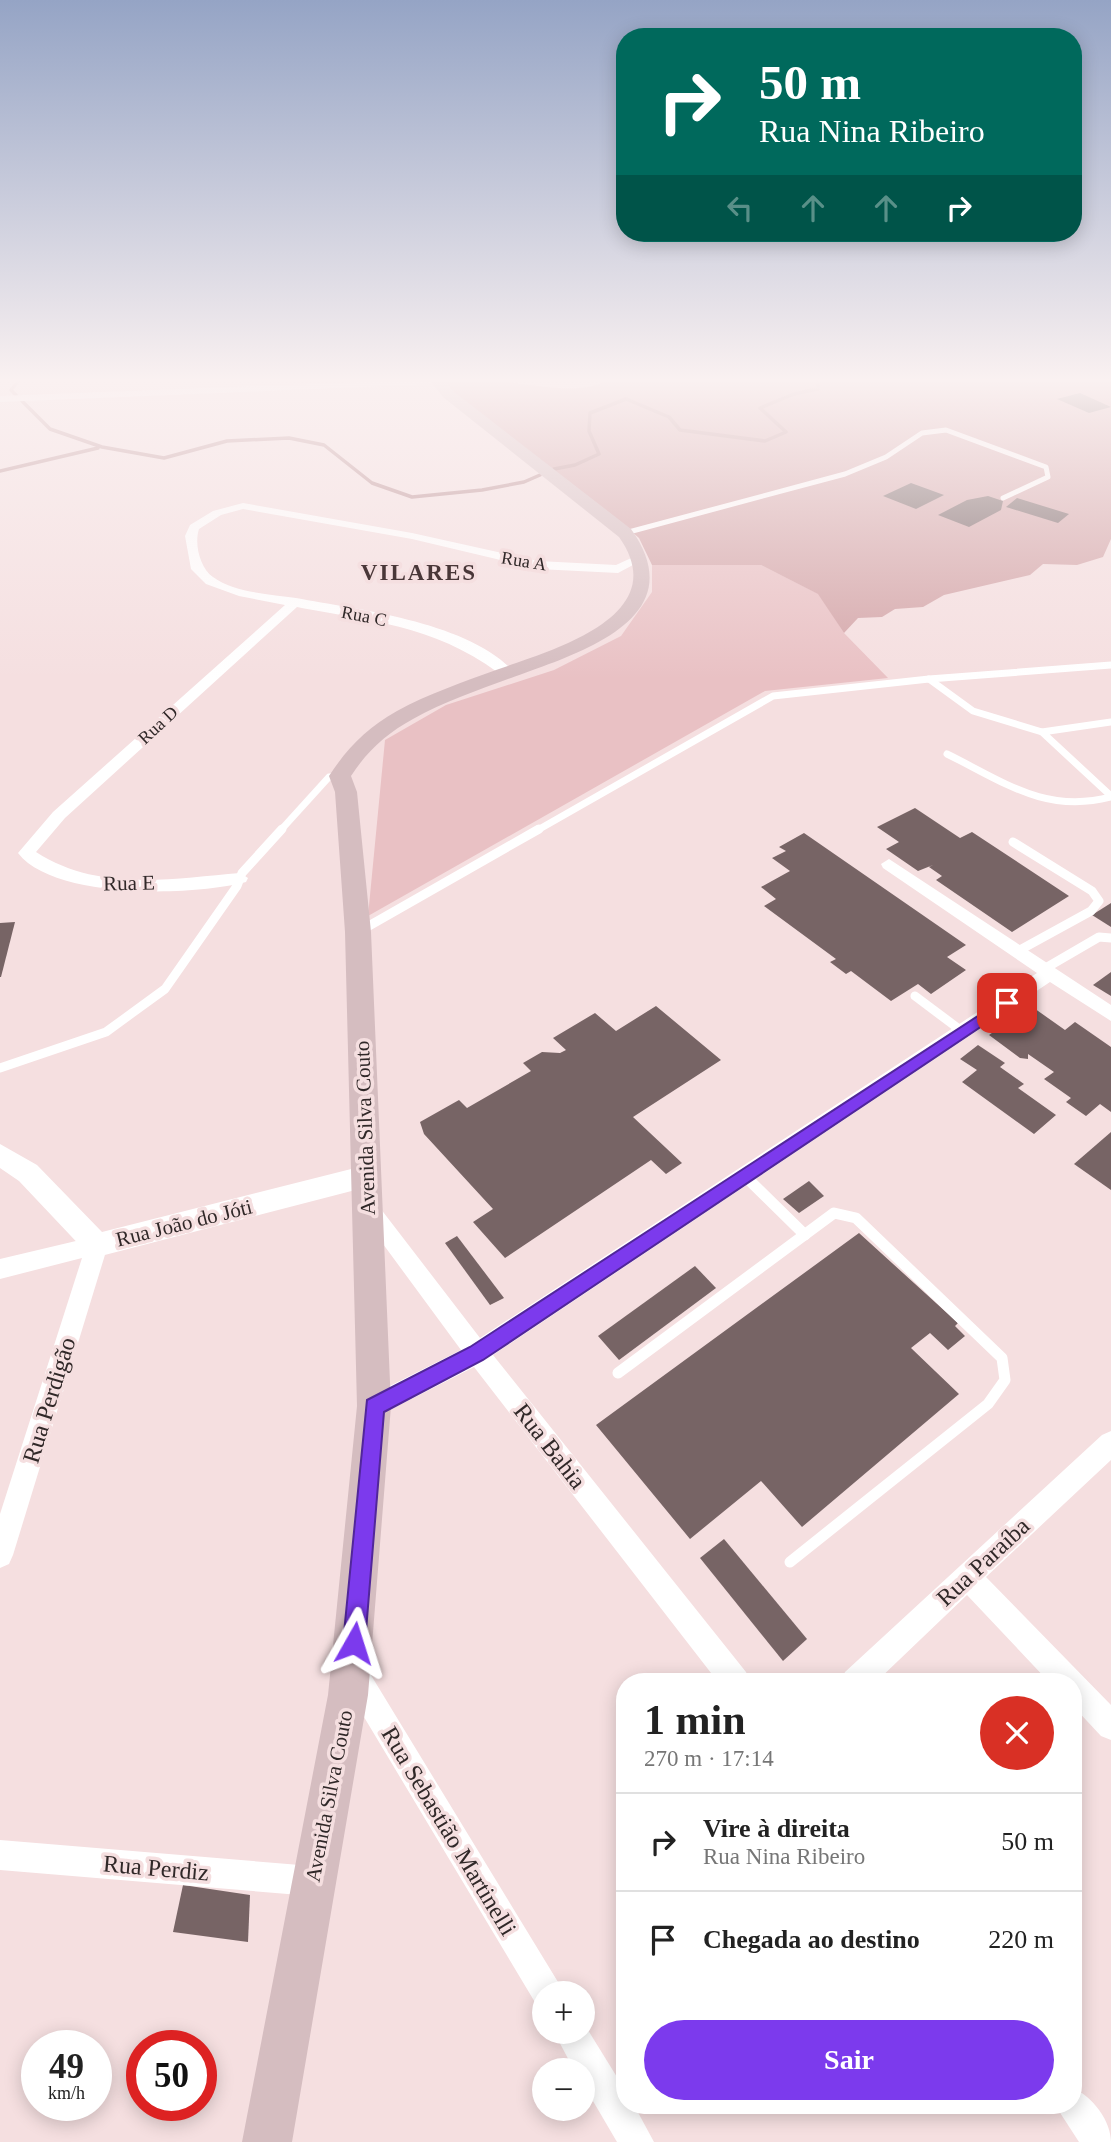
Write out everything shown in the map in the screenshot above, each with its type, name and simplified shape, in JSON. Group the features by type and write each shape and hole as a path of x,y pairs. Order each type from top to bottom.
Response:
{"main road":[{"path":"340,776 361,745 392,723 439,700 588,643 621,618 639,594 642,582 633,546 551,479"},
{"name":"Avenida Silva Couto","path":"267,2142 351,1670 374,1406 358,933 346,792 340,776"}],"street":[{"name":"Rua A","path":"210,581 197,569 191,536 194,527 217,513 243,506 412,536 538,565 618,569 633,546"},
{"name":"Rua C","path":"210,581 243,593 421,626 484,654 509,674"},
{"name":"Rua D","path":"26,853 59,815 295,602"},
{"name":"Rua E","path":"26,853 43,866 88,884 134,885 240,878"},
{"path":"889,864 1111,1014"},
{"path":"374,1406 477,1353 963,1032 1047,971"},
{"path":"0,1154 29,1173 97,1245"},
{"name":"Rua João do Jóti","path":"0,1269 367,1176"},
{"name":"Rua Bahia","path":"368,1208 477,1353 729,1673"},
{"name":"Rua Perdigão","path":"0,1555 97,1245"},
{"name":"Rua Paraíba","path":"865,1673 1111,1443"},
{"path":"967,1576 1060,1673"},
{"name":"Rua Sebastião Martinelli","path":"351,1670 540,1981"},
{"path":"1082,1695 1111,1726"},
{"name":"Rua Perdiz","path":"0,1855 312,1881"},
{"path":"577,2044 616,2108"},
{"path":"620,2114 637,2142"},
{"path":"1079,2114 1101,2142"}],"lane":[{"path":"633,546 830,479"},
{"path":"1003,498 1044,479"},
{"path":"358,933 773,696 929,679 1111,665"},
{"path":"929,679 973,711 1042,732 1111,722"},
{"path":"1042,732 1111,797"},
{"path":"947,754 1040,797 1064,803 1088,803 1111,797"},
{"path":"0,1069 106,1032 165,989 240,878 329,777 340,776"},
{"path":"1013,842 1092,891 1098,901 1091,911 1018,951"},
{"path":"1047,971 1099,937 1111,938"},
{"path":"915,996 963,1032"},
{"path":"746,1177 804,1235"},
{"path":"618,1373 834,1213 856,1218 1002,1358 1004,1380 989,1404 790,1562"}],"shaded area":[{"path":"565,479 1111,479 1111,539 1103,557 1077,565 1043,564 1030,575 944,595 923,607 895,609 882,617 858,618 844,633 818,594 761,565 652,565 639,538"},
{"path":"652,565 761,565 819,594 844,633 888,678 765,691 368,916 385,740 446,705 554,670 621,636 652,592"}],"building":[{"path":"911,483 944,495 916,509 883,496"},
{"path":"988,496 1003,501 1001,510 969,527 938,515 967,500"},
{"path":"1017,498 1069,514 1058,523 1006,507"},
{"path":"915,808 960,838 972,832 1069,896 1012,932 936,880 942,876 929,867 933,865 918,871 886,849 899,842 877,827"},
{"path":"804,833 966,945 947,957 966,970 931,994 918,984 891,1001 851,971 846,974 830,962 836,959 764,906 776,899 761,887 790,871 772,858 786,851 779,847"},
{"path":"1111,903 1111,927 1092,915"},
{"path":"15,922 1,977 0,977 0,923"},
{"path":"1111,972 1111,996 1093,985"},
{"path":"656,1006 721,1060 633,1117 682,1163 666,1174 651,1160 505,1258 473,1222 493,1209 424,1134 420,1122 459,1100 467,1108 531,1071 523,1063 542,1052 560,1053 566,1050 553,1038 595,1013 616,1031"},
{"path":"1031,1006 1065,1030 1075,1022 1111,1047 1111,1112 1100,1104 1086,1116 1066,1102 1071,1098 1044,1079 1054,1072 1028,1054 1028,1059 1020,1058 989,1035"},
{"path":"978,1045 1005,1063 1000,1067 1024,1084 1018,1088 1056,1115 1034,1134 962,1082 977,1070 960,1059"},
{"path":"1111,1132 1111,1190 1074,1164"},
{"path":"809,1181 824,1196 799,1213 783,1199"},
{"path":"859,1233 958,1323 955,1326 965,1336 948,1350 930,1333 911,1348 959,1394 802,1527 761,1481 690,1539 596,1425"},
{"path":"457,1236 504,1298 490,1305 445,1243"},
{"path":"695,1266 716,1288 619,1360 598,1336"},
{"path":"724,1539 807,1639 783,1661 700,1558"},
{"path":"183,1885 250,1895 248,1942 173,1932"}],"waterway":[{"path":"367,479 412,497 482,490 531,479"}],"district":[{"name":"VILARES","path":"419,572"}],"route":[{"path":"354,1643 374,1406 477,1353 1007,1003"}]}
